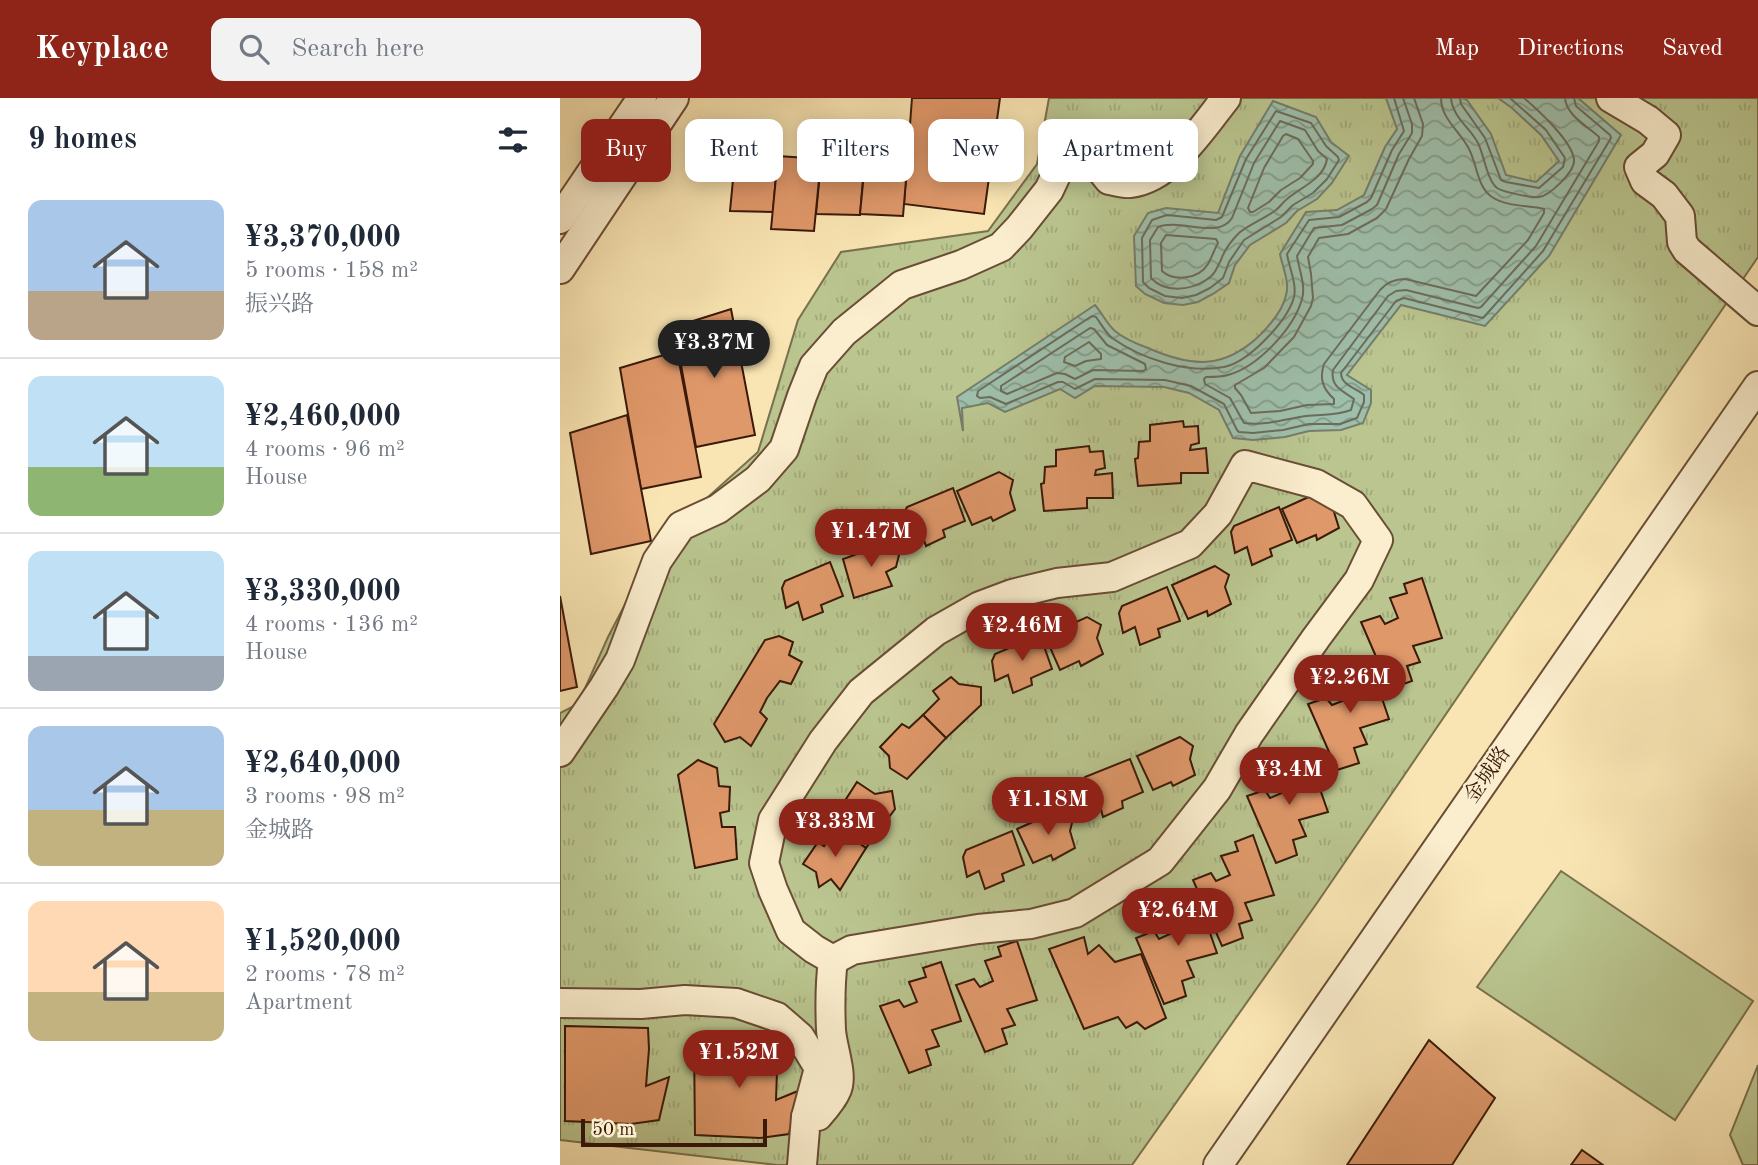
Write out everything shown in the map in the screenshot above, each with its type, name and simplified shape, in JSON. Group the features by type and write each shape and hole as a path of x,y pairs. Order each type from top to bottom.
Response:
{"street":[{"path":"560,219 642,98"},
{"path":"560,269 674,98"},
{"path":"560,752 620,660 657,561 681,526 718,509 758,480 784,449 814,366 844,332 902,285 961,265 1001,247 1049,190 1074,137 1109,180 1129,184 1154,177 1184,150 1226,98"},
{"path":"1611,98 1648,120 1666,135 1655,154 1639,167 1645,181 1664,195 1681,216 1682,242 1687,250 1758,311"},
{"name":"金城路","path":"1218,1165 1758,386"},
{"path":"1245,466 1316,484 1353,505 1378,540 1359,580 1249,734 1217,789 1160,861 1075,913 1031,923 852,950 833,960 791,931 764,863 773,820 823,741 861,692 936,631 980,606 1012,594 1057,583 1112,578 1190,544 1218,514 1245,466"},
{"path":"806,1117 818,1116 838,1088 831,1033 830,982 833,960"},
{"path":"560,1003 641,1004 685,1000 736,1003 778,1017 800,1037 819,1068 806,1117 802,1165"}],"green space":[{"path":"1049,98 1758,98 1758,257 1317,903 1132,1165 777,1165 560,1140 560,713 578,704 608,637 657,543 758,452 798,320 841,252 988,231 1037,164 1038,158 1038,182 1198,182 1198,119 1045,119"},
{"path":"1561,871 1753,1001 1675,1120 1477,987"},
{"path":"1758,1065 1758,1165 1743,1165 1730,1135"}],"water":[{"path":"1386,98 1467,100 1491,134 1506,175 1536,182 1559,161 1541,135 1498,98 1578,98 1621,135 1549,256 1485,326 1401,305 1347,375 1371,390 1371,403 1363,423 1341,430 1309,431 1285,437 1253,440 1233,438 1219,410 1189,393 1164,387 1095,386 1075,398 1060,389 1005,412 988,403 962,408 963,431 957,397 1095,305 1112,328 1122,336 1179,359 1207,362 1220,360 1247,346 1268,327 1282,306 1287,285 1280,254 1306,212 1337,210 1364,195 1385,147 1397,129"},
{"path":"1273,101 1316,117 1331,142 1349,156 1332,183 1317,199 1297,211 1286,223 1250,245 1235,265 1229,283 1213,294 1198,302 1183,305 1164,303 1145,294 1136,286 1134,236 1148,213 1166,208 1218,213 1240,156"}],"building":[{"path":"912,98 1000,98 997,119 928,119 928,182 988,182 984,214 904,204 906,182 914,182 914,119 910,119"},
{"path":"783,156 797,157 797,182 819,182 814,231 771,229 776,182 783,182"},
{"path":"733,182 776,182 773,212 730,211"},
{"path":"819,182 863,182 860,215 816,214"},
{"path":"863,182 906,182 903,216 860,214"},
{"path":"731,309 755,435 696,447 674,327"},
{"path":"677,351 701,477 641,489 620,368"},
{"path":"627,415 651,541 591,554 570,433"},
{"path":"1183,421 1184,427 1198,426 1199,443 1191,445 1190,450 1206,448 1208,473 1181,473 1181,483 1138,486 1135,459 1138,458 1139,442 1150,441 1150,425"},
{"path":"1089,446 1090,452 1103,451 1105,468 1096,470 1095,475 1112,473 1113,498 1087,498 1087,508 1044,511 1041,484 1044,483 1045,467 1056,466 1056,450"},
{"path":"999,472 1013,480 1010,493 1015,510 993,521 991,517 972,525 957,491"},
{"path":"953,488 965,521 943,530 945,537 926,546 920,528 908,533 904,513 907,507"},
{"path":"1324,490 1338,499 1334,512 1339,528 1317,540 1316,535 1297,543 1282,509"},
{"path":"1279,507 1292,540 1270,549 1272,556 1252,565 1247,547 1235,553 1231,532 1234,526"},
{"path":"887,543 900,551 896,567 886,572 892,586 854,598 843,559"},
{"path":"830,562 843,596 821,605 823,612 803,620 798,602 786,608 782,588 785,581"},
{"path":"1215,566 1229,575 1225,587 1231,604 1208,616 1207,611 1188,619 1172,585"},
{"path":"1422,578 1442,638 1413,646 1420,662 1407,666 1412,681 1390,689 1361,622 1380,616 1385,624 1398,618 1390,598 1407,593 1404,584"},
{"path":"1167,587 1180,621 1158,629 1160,637 1140,645 1135,627 1123,633 1119,613 1122,606"},
{"path":"560,596 577,687 560,691"},
{"path":"1087,617 1101,625 1097,638 1103,654 1081,666 1079,661 1060,670 1045,636"},
{"path":"1040,635 1052,669 1031,678 1032,685 1013,693 1008,675 995,681 992,661 995,654"},
{"path":"779,636 793,642 789,655 802,662 791,684 780,681 767,698 760,712 767,719 751,746 740,737 725,742 714,724 765,640"},
{"path":"1369,660 1389,719 1360,728 1367,744 1354,748 1359,763 1337,770 1308,704 1326,698 1332,705 1345,700 1337,680 1353,675 1351,666"},
{"path":"951,677 959,684 981,687 981,705 946,738 923,715 939,699 933,691"},
{"path":"923,715 946,738 907,779 890,768 889,756 880,747 902,724 909,728"},
{"path":"1180,737 1193,746 1190,759 1195,775 1173,786 1171,782 1153,790 1137,756"},
{"path":"1307,752 1328,812 1299,820 1306,836 1293,840 1297,855 1276,863 1247,796 1265,790 1270,798 1284,792 1275,772 1292,767 1289,758"},
{"path":"1130,759 1143,792 1122,801 1123,808 1103,817 1098,798 1086,805 1082,784 1085,777"},
{"path":"698,760 717,768 719,786 730,787 729,811 720,813 722,827 735,827 737,859 695,868 678,775"},
{"path":"857,782 875,794 892,791 895,809 866,848 830,824"},
{"path":"1060,810 1073,819 1070,831 1075,848 1053,860 1051,855 1033,863 1017,829"},
{"path":"836,828 866,848 840,890 831,879 819,887 816,872 803,864 818,842 824,846"},
{"path":"1012,831 1024,865 1002,874 1004,881 985,889 979,871 967,877 963,857 966,850"},
{"path":"1253,835 1274,895 1245,903 1252,920 1239,924 1243,938 1222,946 1193,880 1211,873 1216,881 1230,875 1221,856 1238,851 1235,842"},
{"path":"1196,893 1217,953 1187,961 1194,977 1182,981 1186,996 1164,1004 1136,938 1154,931 1159,939 1172,933 1164,914 1181,908 1178,899"},
{"path":"1084,937 1088,954 1099,945 1115,962 1141,954 1166,1018 1145,1029 1137,1022 1126,1028 1118,1017 1084,1029 1049,949"},
{"path":"1017,941 1037,1000 1007,1009 1015,1025 1002,1029 1007,1044 985,1052 956,985 974,979 980,987 993,981 985,961 1001,956 998,947"},
{"path":"941,962 961,1021 932,1030 939,1046 926,1050 931,1065 909,1073 880,1006 899,1000 904,1007 917,1002 909,982 926,977 923,968"},
{"path":"565,1026 648,1028 646,1086 669,1077 659,1120 631,1124 565,1121"},
{"path":"694,1040 778,1042 776,1100 798,1091 789,1134 760,1138 695,1135"},
{"path":"1429,1040 1495,1098 1452,1165 1347,1165"},
{"path":"1582,1150 1603,1165 1571,1165"}]}
